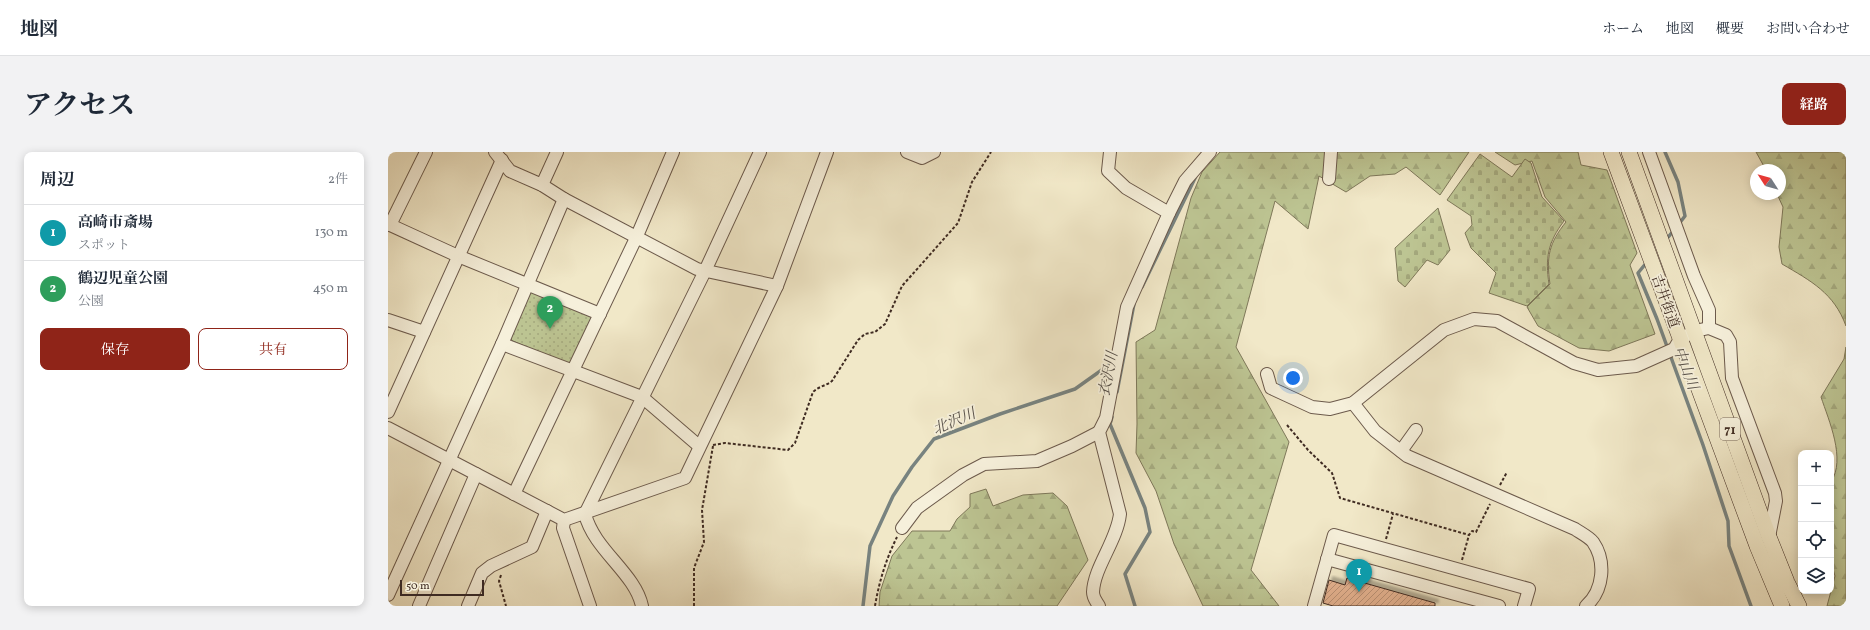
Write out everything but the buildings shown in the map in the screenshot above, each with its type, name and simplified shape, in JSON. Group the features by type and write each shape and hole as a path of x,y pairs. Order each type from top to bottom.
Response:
{"main road":[{"name":"吉井街道","path":"1611,152 1650,258 1677,344 1782,606"},
{"name":"吉井街道","path":"1629,152 1663,243 1702,329 1770,537 1787,582 1799,606"}],"street":[{"path":"426,152 389,225 458,256 600,314"},
{"path":"542,185 557,152"},
{"path":"514,494 637,236 673,152"},
{"path":"642,606 636,589 602,546 588,524 586,514 705,271 760,152"},
{"path":"388,428 564,520 586,514 685,478 699,446 777,286 827,152"},
{"path":"907,152 922,158 934,152"},
{"path":"1110,152 1108,170 1126,188 1169,213"},
{"path":"902,528 917,508 963,475 984,464 1037,461 1072,446 1099,432 1106,418 1127,307 1169,213 1186,181 1210,152"},
{"path":"1329,179 1331,152"},
{"path":"1268,374 1271,388 1312,407 1330,409 1352,403 1444,330 1474,319 1497,321 1574,364 1598,370 1636,366 1660,356 1702,329 1709,310 1694,276 1649,152"},
{"path":"388,412 458,256 498,156 510,171 542,185 697,269 777,286"},
{"path":"388,595 502,344 564,198"},
{"path":"388,320 424,332"},
{"path":"1702,329 1726,335 1730,342 1732,378 1775,493 1776,501 1770,537"},
{"path":"502,344 642,397 699,446"},
{"path":"1352,403 1375,431 1407,456 1575,529 1592,541 1600,556 1602,570 1598,587 1586,606"},
{"path":"1401,451 1416,430"},
{"path":"1099,432 1120,514 1118,526 1099,570 1093,591 1094,600 1099,606"},
{"path":"419,606 476,474"},
{"path":"468,606 482,573 491,566 532,547 547,511"},
{"path":"564,520 563,528 590,606"},
{"path":"1314,606 1334,536 1529,589 1524,606"},
{"path":"1327,559 1499,606"}],"path":[{"path":"699,446 725,444 788,450 795,443 812,392 817,388 828,385 832,381 858,340 865,334 875,332 885,324 902,286 958,223 972,182 990,152"},
{"path":"1287,425 1308,450 1332,473 1340,498 1469,535"},
{"path":"694,606 694,568 704,542 702,510 714,444"},
{"path":"1459,570 1469,535 1472,531 1476,532 1495,494"},
{"path":"875,606 878,587 891,550 902,528"},
{"path":"503,560 504,565 499,581 506,606"}],"green space":[{"path":"1220,152 1469,152 1440,195 1406,167 1395,174 1370,176 1346,192 1319,176 1308,229 1275,201 1236,347 1289,442 1251,570 1279,606 1203,606 1174,544 1156,491 1136,453 1136,342 1155,330 1191,198 1202,172"},
{"path":"1495,152 1578,152 1581,165 1607,170 1637,253 1630,265 1655,334 1609,351 1579,348 1538,326 1527,307 1550,284 1548,266 1550,251 1552,244 1566,222 1545,197 1532,161 1515,165"},
{"path":"1756,152 1846,152 1846,326 1835,305 1828,296 1812,282 1782,264 1779,247 1783,207 1780,200 1786,200 1786,164 1763,164"},
{"path":"1480,154 1512,177 1525,159 1531,163 1542,197 1564,221 1554,236 1549,251 1547,266 1549,284 1527,306 1489,293 1496,273 1471,248 1465,233 1472,225 1471,216 1447,200"},
{"path":"1438,208 1450,250 1438,265 1427,260 1405,287 1398,281 1395,248"},
{"path":"533,290 592,317 593,321 572,362 567,364 513,341 509,337 528,292"},
{"path":"1846,347 1846,606 1827,606 1830,594 1834,594 1834,475 1837,462 1837,451 1832,428 1821,397 1844,359"},
{"path":"986,489 993,506 1023,495 1053,493 1067,506 1088,560 1057,606 879,606 880,592 892,556 912,531 950,531 957,519 970,507 970,494"}],"waterway":[{"name":"中山川","path":"1665,152 1678,182 1685,216 1678,225"},
{"name":"衣沢川","path":"1142,287 1197,174"},
{"name":"中山川","path":"1665,241 1674,230"},
{"name":"中山川","path":"1647,262 1638,273 1657,319 1703,445 1728,521 1729,546 1751,606"},
{"name":"衣沢川","path":"1117,392 1134,304"},
{"name":"北沢川","path":"863,606 870,546 893,496 912,467 934,439 1000,414 1075,389 1113,362"},
{"name":"衣沢川","path":"1112,417 1110,424 1145,508 1150,532 1125,574 1135,606"}],"place":[{"name":"鶴辺児童公園","path":"550,329"},
{"name":"高崎市斎場","path":"1359,592"}]}
